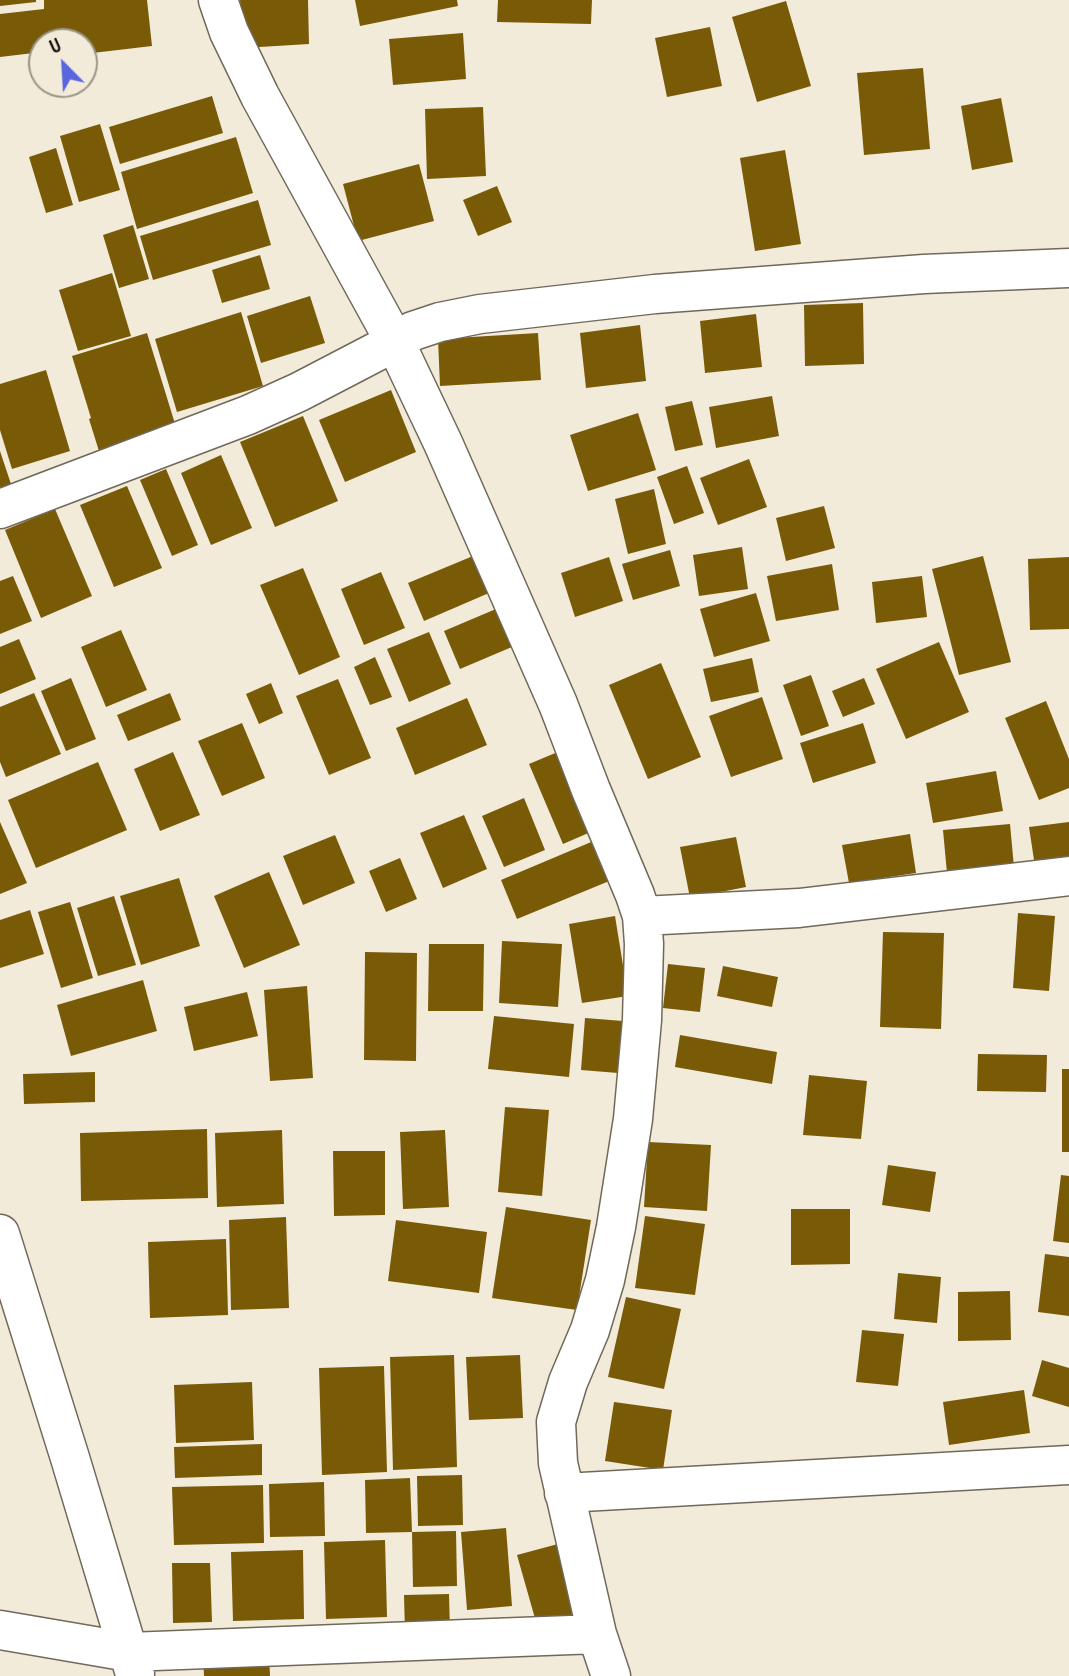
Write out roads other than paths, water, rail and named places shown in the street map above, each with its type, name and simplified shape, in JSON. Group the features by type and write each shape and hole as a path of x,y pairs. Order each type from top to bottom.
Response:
{"street":[{"path":"218,0 229,32 260,96 395,342 443,443 527,631 642,916 642,1020 633,1119 616,1227 605,1280 590,1330 556,1422 558,1463 564,1493 597,1634 611,1676"},
{"path":"0,509 248,415 299,392 413,331 440,322 480,314 643,296 924,274 1069,268"},
{"path":"642,916 799,908 1069,876"},
{"path":"0,1234 14,1320 133,1664"},
{"path":"564,1493 1069,1465"},
{"path":"0,1630 133,1664 597,1634"}]}
